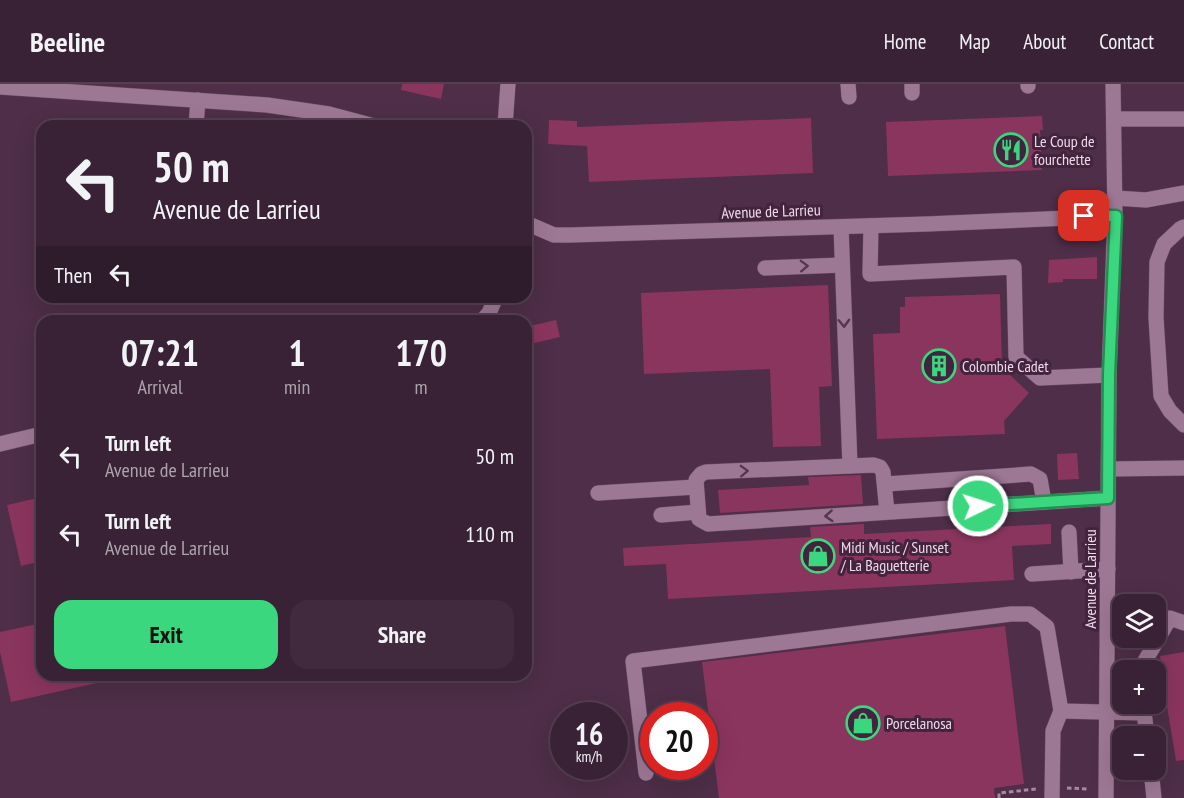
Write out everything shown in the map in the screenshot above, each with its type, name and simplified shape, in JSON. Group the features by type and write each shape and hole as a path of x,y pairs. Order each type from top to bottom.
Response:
{"street":[{"path":"505,120 508,84"},
{"name":"Avenue de Larrieu","path":"1106,798 1109,375 1116,216 1113,84"},
{"path":"0,87 267,105 329,114 352,120"},
{"path":"196,120 198,100"},
{"path":"1114,118 1184,119"},
{"path":"1115,198 1146,200 1184,193"},
{"name":"Avenue de Larrieu","path":"532,226 554,235 571,235 1116,216"},
{"path":"871,226 870,274 1014,267 1016,357 1040,378 1109,375"},
{"path":"841,227 850,466"},
{"path":"1184,228 1179,229 1164,244 1157,262 1156,318 1161,396 1170,411 1184,425"},
{"path":"765,268 842,265"},
{"path":"0,444 36,435"},
{"path":"887,512 883,472 880,467 874,465 706,472 698,477 696,487 699,519 708,524 1108,498"},
{"path":"1108,469 1184,468"},
{"path":"885,484 1036,475 1042,484 1044,502"},
{"path":"975,478 978,506"},
{"path":"598,493 696,487"},
{"path":"661,515 698,512"},
{"path":"1069,532 1071,572"},
{"path":"1032,574 1108,569"},
{"path":"640,721 633,661 1011,614 1030,614 1047,627 1061,711 1053,731 1052,798"},
{"path":"1146,660 1170,618 1184,623"},
{"path":"1061,711 1112,712"},
{"path":"1151,780 1154,798"}],"building":[{"path":"402,84 444,84 441,99 401,90"},
{"path":"1042,116 1043,130 1040,130 1042,170 888,176 886,122"},
{"path":"811,118 813,173 589,182 587,146 548,144 549,120 577,121 577,127"},
{"path":"1097,257 1097,279 1063,279 1063,282 1048,283 1049,260"},
{"path":"828,285 832,386 819,387 821,446 773,447 770,369 644,374 641,293"},
{"name":"Colombie Cadet","path":"1000,294 1002,367 1029,393 1004,421 1005,434 877,439 873,334 900,333 900,307 905,307 905,297"},
{"path":"556,320 560,337 532,344 532,326"},
{"path":"1077,453 1079,479 1058,480 1057,454"},
{"path":"861,475 863,504 720,513 718,490 809,485 808,477"},
{"path":"36,498 36,562 21,566 7,505"},
{"name":"Midi Music / Sunset / La Baguetterie","path":"864,524 864,534 1051,524 1051,544 1012,546 1014,580 668,599 666,564 624,566 623,548 811,537 810,527"},
{"path":"36,624 36,681 106,681 11,702 0,652 0,632"},
{"name":"Porcelanosa","path":"1005,626 1024,784 994,788 995,798 719,798 717,780 718,702 707,702 702,662"},
{"path":"1184,652 1184,760 1176,761 1166,706 1166,660 1161,660 1160,656"}],"place":[{"name":"Le Coup de fourchette","path":"1011,150"},
{"name":"Colombie Cadet","path":"939,366"},
{"name":"Midi Music / Sunset / La Baguetterie","path":"818,556"},
{"name":"Porcelanosa","path":"863,723"}],"route":[{"path":"978,506 1108,498 1109,375 1116,216 1084,216"}]}
